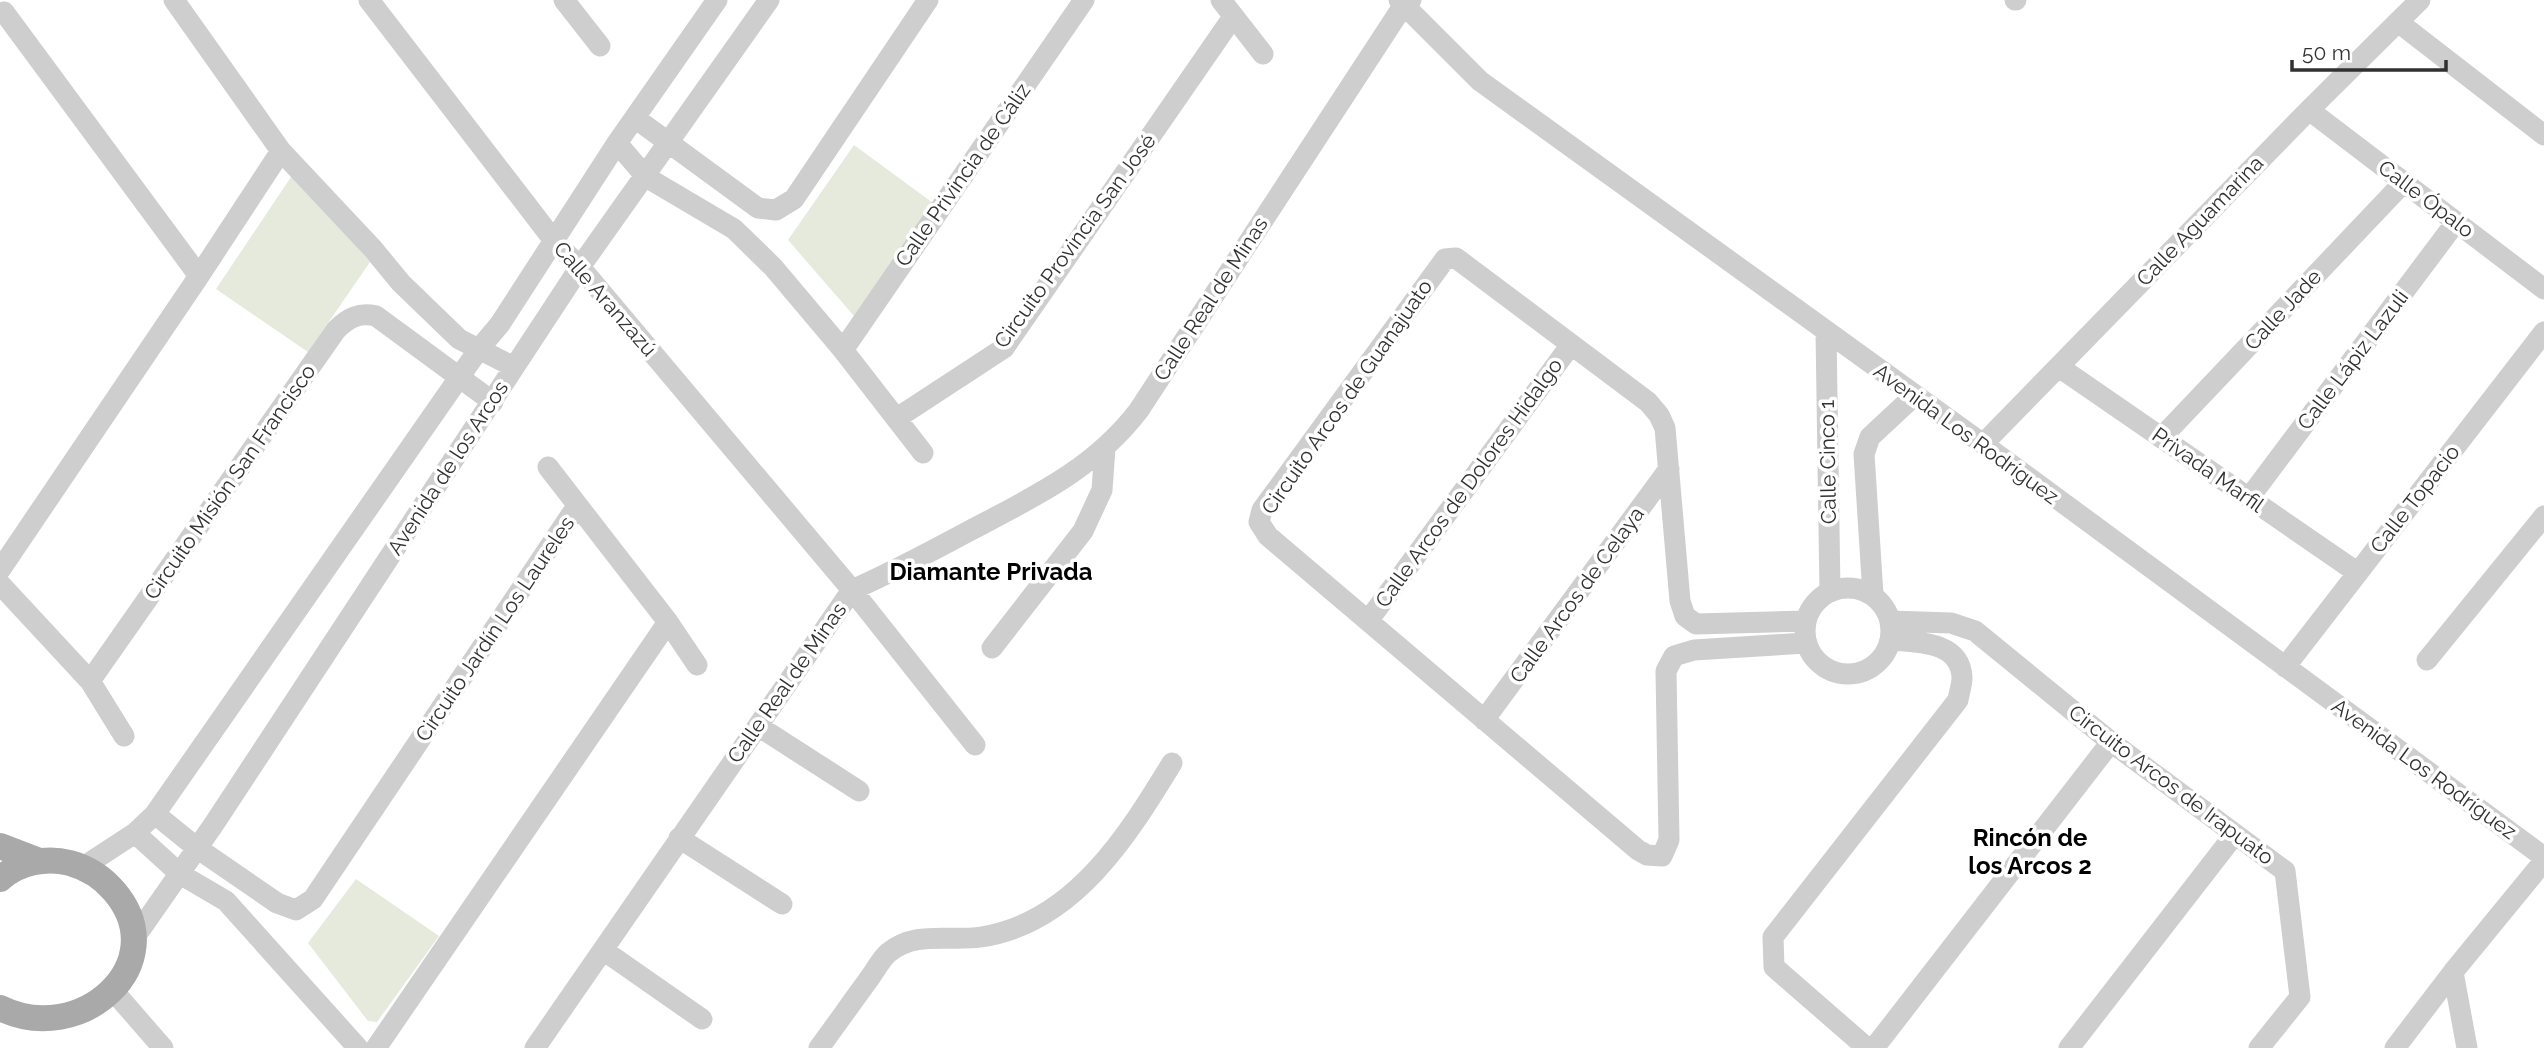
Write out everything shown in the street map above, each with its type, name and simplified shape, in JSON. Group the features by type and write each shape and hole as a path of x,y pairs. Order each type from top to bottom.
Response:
{"main road":[{"path":"0,846 39,861"},
{"path":"0,879 8,872 39,861 59,860 83,867 104,880 121,899 130,919 133,940 128,971 116,994 96,1012 65,1031 15,1018 0,1008"}],"street":[{"path":"174,0 281,151 401,283 459,339 514,367"},
{"name":"Calle Aranzazú","path":"369,0 555,242 580,267 852,590 975,745"},
{"path":"564,0 600,46"},
{"name":"Avenida de los Arcos","path":"83,867 135,833 155,814 458,378 500,324 617,143 717,0"},
{"name":"Avenida de los Arcos","path":"133,940 180,874 580,267 769,0"},
{"path":"635,118 758,208 776,210 794,199 928,0"},
{"name":"Calle Privincia de Cáliz","path":"843,350 1084,0"},
{"name":"Calle Aguamarina","path":"1983,444 2420,0"},
{"name":"Avenida Los Rodríguez","path":"1404,2 1480,81 1983,444 2544,859"},
{"name":"Calle Real de Minas","path":"535,1048 852,590 903,568 1026,502 1094,459 1120,434 1139,410 1404,2"},
{"name":"Circuito Provincia San José","path":"897,418 1004,348 1227,8 1263,54"},
{"path":"6,10 199,276"},
{"path":"2398,22 2544,135"},
{"name":"Calle Ópalo","path":"2309,110 2544,289"},
{"path":"617,143 646,177 734,229 773,267 843,350 923,453"},
{"path":"0,570 281,151"},
{"name":"Calle Jade","path":"2161,438 2404,182"},
{"name":"Calle Lápiz Lazuli","path":"2249,498 2456,222"},
{"name":"Circuito Arcos de Guanajuato","path":"1806,621 1696,624 1685,616 1680,601 1665,428 1660,415 1648,402 1456,258 1445,260 1437,270 1262,510 1259,522 1268,536 1647,855 1662,856 1669,840 1666,671 1674,656 1694,650 1806,643"},
{"name":"Circuito Misión San Francisco","path":"90,681 328,341 345,321 368,314 376,316 492,402"},
{"name":"Calle Topacio","path":"2285,667 2544,331"},
{"name":"Calle Cinco 1","path":"1826,332 1830,592"},
{"name":"Calle Arcos de Dolores Hidalgo","path":"1368,621 1570,346"},
{"name":"Privada Marfil","path":"2059,367 2358,573"},
{"path":"1872,595 1864,454 1870,437 1914,396"},
{"path":"992,648 1083,531 1102,491 1105,448"},
{"path":"548,467 577,506"},
{"name":"Calle Arcos de Celaya","path":"1484,720 1669,470"},
{"name":"Circuito Jardín Los Laureles","path":"155,814 197,848 277,904 296,910 313,900 577,506 668,622 697,665"},
{"path":"2427,660 2544,516"},
{"path":"0,584 90,681 124,736"},
{"path":"1844,588 1859,589 1872,595 1884,606 1890,631 1884,655 1872,667 1857,674 1841,674 1826,668 1814,657 1806,643 1806,621 1819,599 1844,588"},
{"path":"376,1048 668,622"},
{"name":"Circuito Arcos de Irapuato","path":"1890,631 1951,623 1975,631 2111,742 2285,871 2300,997 2259,1048"},
{"path":"1867,1048 1774,967 1773,937 1958,700 1962,676 1954,656 1934,644 1890,631"},
{"path":"758,726 859,790"},
{"path":"1874,1048 2111,742"},
{"path":"819,1048 887,953 912,940 980,937 1019,927 1063,902 1110,856 1137,820 1172,763"},
{"path":"135,833 180,874 226,901 358,1048"},
{"path":"2069,1048 2235,835"},
{"path":"680,838 782,904"},
{"path":"2395,1048 2453,971 2544,859"},
{"path":"603,950 702,1019"},
{"path":"2453,971 2467,1048"},
{"path":"116,994 163,1048"}],"shaded area":[{"path":"854,145 933,203 854,316 788,240"},
{"path":"295,171 370,262 308,352 216,289"},
{"path":"356,879 439,936 377,1022 368,1021 308,943"}],"district":[{"name":"Diamante Privada","path":"991,572"},
{"name":"Rincón de los Arcos 2","path":"2030,852"}]}
